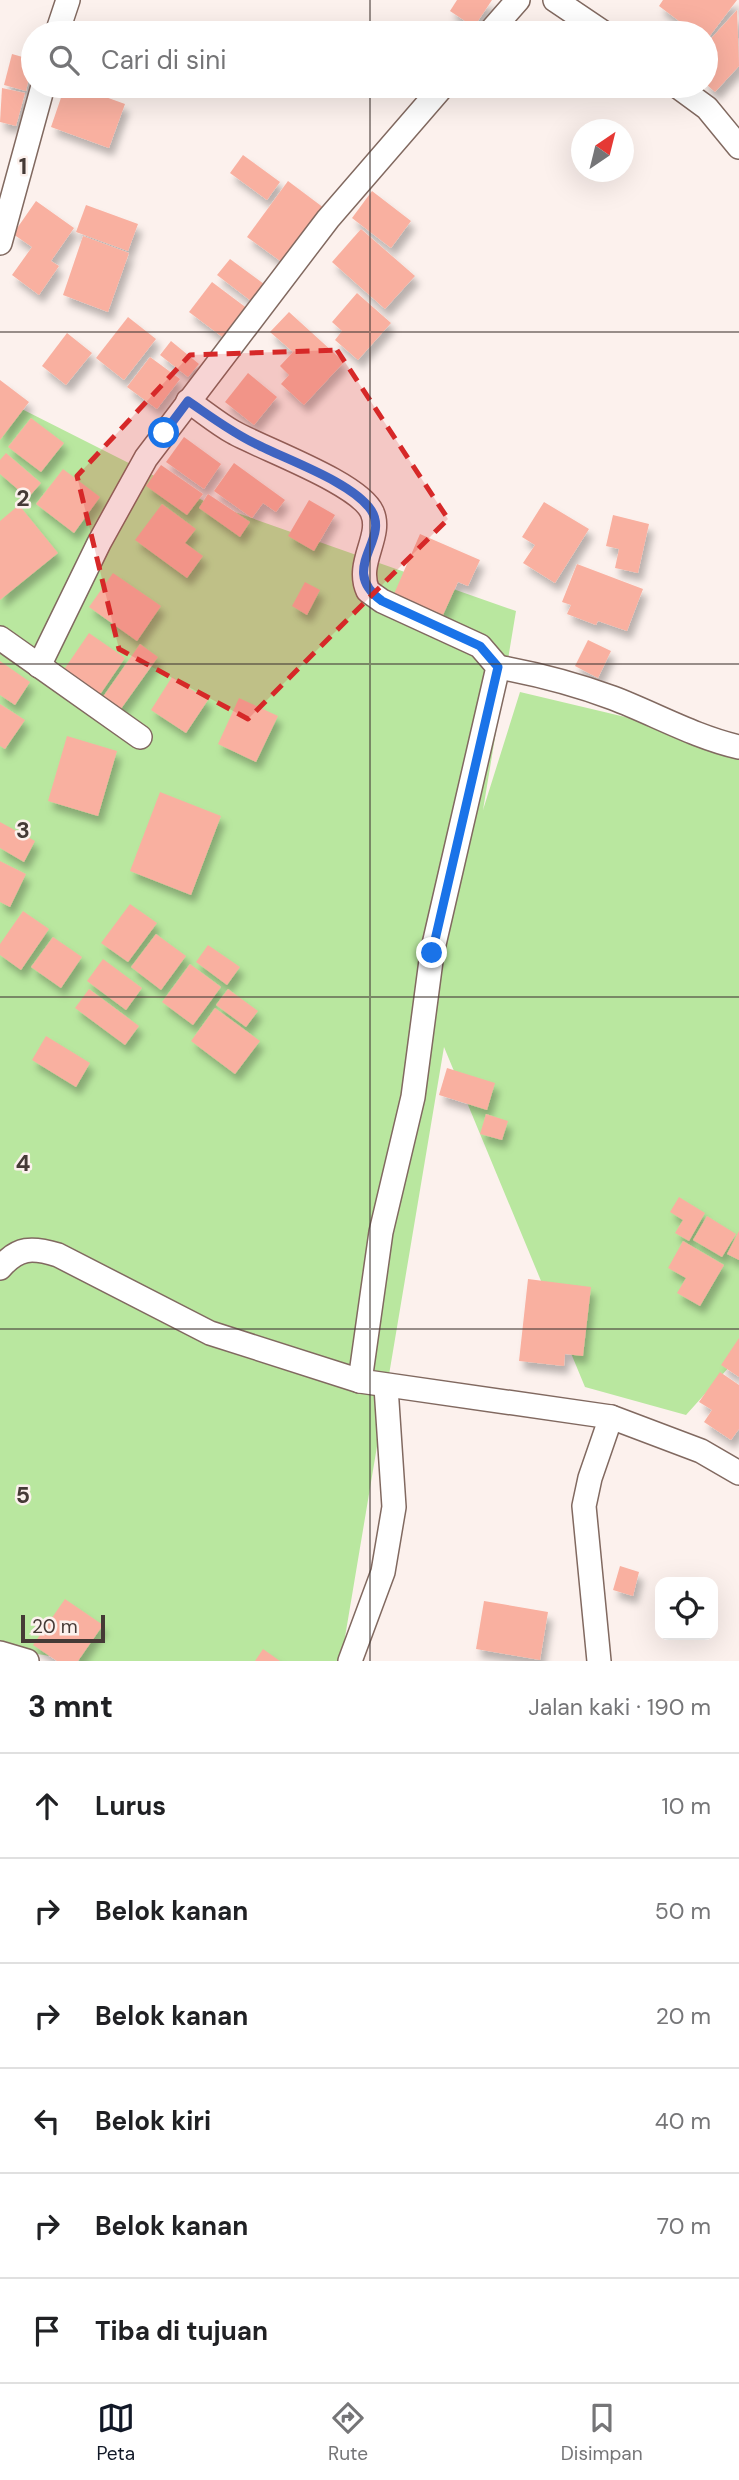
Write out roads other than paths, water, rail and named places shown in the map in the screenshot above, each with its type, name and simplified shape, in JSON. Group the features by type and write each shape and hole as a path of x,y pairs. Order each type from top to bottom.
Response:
{"street":[{"path":"61,21 68,0"},
{"path":"500,21 518,0"},
{"path":"555,0 586,21"},
{"path":"0,243 40,98"},
{"path":"39,666 99,543 146,458 328,219 433,98"},
{"path":"693,98 707,108 739,147"},
{"path":"188,401 230,431 303,465 363,499 373,514 374,528 363,580 368,591 382,601 480,646 498,667 542,675 590,691 714,741 739,747"},
{"path":"0,638 140,737"},
{"path":"360,1381 381,1232 413,1097 432,953 498,667"},
{"path":"0,1268 15,1252 29,1248 58,1255 210,1332 360,1381 386,1387 611,1416 701,1451 739,1473"},
{"path":"350,1661 383,1572 394,1507 386,1387"},
{"path":"599,1661 584,1506 590,1478 611,1416"},
{"path":"0,1653 27,1661"}]}
